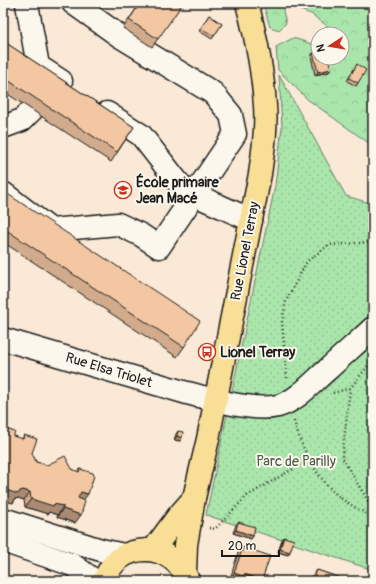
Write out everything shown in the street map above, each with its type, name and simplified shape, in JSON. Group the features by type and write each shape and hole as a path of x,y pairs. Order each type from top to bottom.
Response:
{"main road":[{"name":"Rue Lionel Terray","path":"186,576 186,545 194,498 216,400 264,148 266,108 260,63 247,3"},
{"name":"Rue Lionel Terray","path":"153,550 174,521 194,498"},
{"path":"104,581 106,574 114,564 124,556 138,550 153,550 168,555 177,563 186,576"}],"street":[{"path":"29,3 26,4 38,66 141,135 184,190 251,220"},
{"path":"3,193 51,230 118,224 141,235 159,247 235,134 231,115 213,93 118,35 73,3"},
{"path":"3,127 22,120 32,110"},
{"path":"289,402 306,389 373,328"},
{"name":"Rue Elsa Triolet","path":"3,339 187,393 216,400 257,407 277,406 289,402"},
{"path":"3,519 124,556"},
{"path":"3,541 73,565 95,581"}],"path":[{"path":"373,242 329,245 307,261 286,301 282,322 289,402 295,426 308,460 334,492 349,504 373,517"},
{"path":"373,360 350,388 342,458 373,509"},
{"path":"190,523 215,529 247,496 308,460"}],"green space":[{"path":"263,3 373,3 373,146 307,99 278,70 276,47 293,38 310,43 310,66 350,66 350,26 327,26 311,14 287,5 283,11 286,23 279,30 270,27"},
{"name":"Parc de Parilly","path":"279,75 346,196 373,204 373,570 206,515 275,186 282,127"}],"building":[{"path":"140,3 183,3 158,39 129,20"},
{"path":"209,15 222,24 214,36 201,28"},
{"path":"3,41 134,127 117,152 3,77"},
{"path":"357,64 366,70 358,83 349,78"},
{"path":"316,66 330,66 331,69 318,72"},
{"path":"3,191 200,321 184,347 3,228"},
{"path":"3,428 15,432 13,436 23,439 24,435 37,439 32,453 36,462 47,465 65,456 72,469 79,472 80,469 93,473 94,476 88,494 81,492 78,498 85,501 81,515 63,509 63,506 54,504 53,506 31,499 30,492 23,490 18,494 3,489"},
{"path":"178,431 183,432 182,438 177,436"},
{"path":"238,522 255,527 253,536 236,530"},
{"path":"284,537 294,540 290,552 280,549"},
{"path":"243,547 270,556 262,580 244,574 243,576 234,573"},
{"path":"317,570 349,581 313,581"},
{"path":"243,577 250,579 250,581 241,579"}],"place":[{"name":"École primaire Jean Macé","path":"123,190"},
{"name":"Lionel Terray","path":"207,352"}]}
